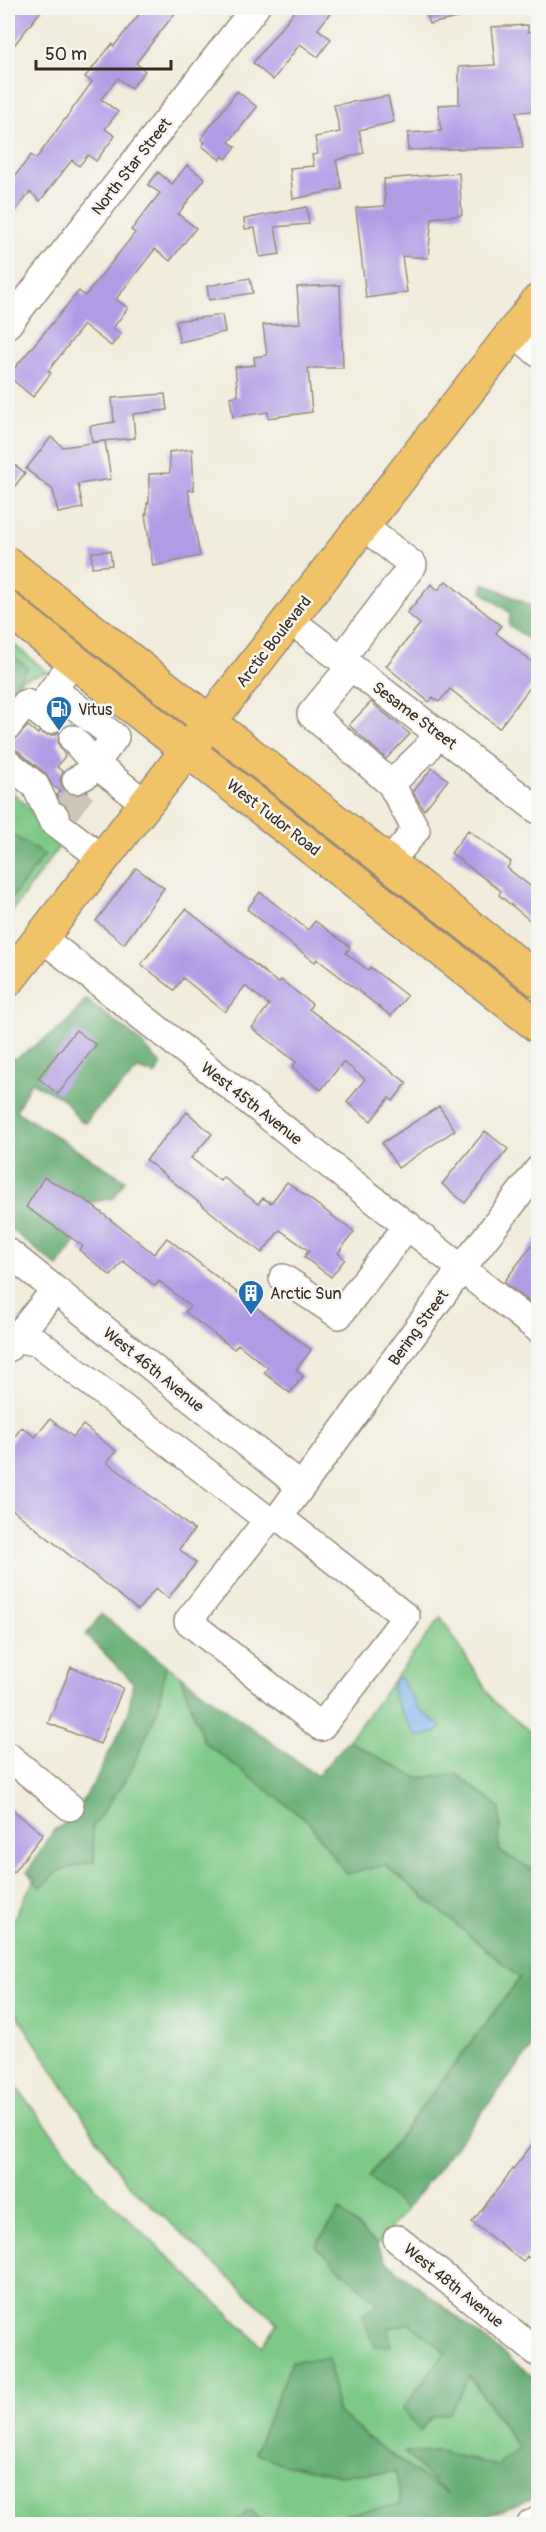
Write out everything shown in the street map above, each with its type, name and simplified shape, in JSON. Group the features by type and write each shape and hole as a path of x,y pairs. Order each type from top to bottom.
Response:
{"main road":[{"name":"Arctic Boulevard","path":"8,980 538,301"},
{"path":"8,564 538,980"},
{"name":"West Tudor Road","path":"8,609 538,1026"}],"street":[{"name":"North Star Street","path":"8,324 255,8"},
{"path":"514,332 538,353"},
{"path":"363,526 413,565 311,714 391,784 416,830 389,863"},
{"name":"Sesame Street","path":"290,620 538,810"},
{"path":"8,726 26,703 43,715 53,689 74,661"},
{"path":"53,689 115,737"},
{"path":"85,777 136,709"},
{"path":"391,784 425,751 438,733"},
{"path":"74,739 85,777 146,804"},
{"path":"8,763 34,784 58,813 103,859"},
{"name":"West 45th Avenue","path":"41,937 538,1329"},
{"name":"Bering Street","path":"273,1518 300,1486 538,1170"},
{"path":"284,1278 339,1315 408,1225"},
{"name":"West 46th Avenue","path":"8,1252 300,1486"},
{"path":"10,1340 55,1290"},
{"path":"10,1340 38,1342 406,1617 321,1727 188,1621 273,1518"},
{"path":"8,1756 70,1807"},
{"name":"West 48th Avenue","path":"397,2239 538,2353"},
{"path":"531,2524 538,2521"}],"green space":[{"path":"484,583 538,609 538,646 509,625 510,613 482,592"},
{"path":"8,640 48,672 22,679 8,696"},
{"path":"8,652 28,668 8,696"},
{"path":"8,788 64,840 8,917"},
{"path":"8,832 45,855 8,903"},
{"path":"86,999 135,1037 162,1065 155,1075 139,1069 92,1114 86,1123 78,1119 64,1099 31,1082 16,1111 125,1180 114,1198 89,1203 83,1213 90,1222 58,1267 8,1227 8,1056 15,1059 65,1025"},
{"path":"101,1614 166,1665 158,1709 130,1773 92,1828 94,1861 58,1871 40,1888 28,1871 54,1830 71,1820 94,1783 128,1714 133,1682 86,1635"},
{"path":"441,1617 494,1702 538,1738 538,1873 499,1851 500,1808 457,1774 417,1778 348,1741"},
{"path":"166,1665 180,1675 204,1742 308,1821 346,1874 385,1865 520,1978 369,2176 406,2210 377,2245 340,2210 388,2328 409,2323 446,2352 403,2408 420,2431 469,2376 519,2449 496,2466 439,2451 405,2453 453,2498 371,2440 337,2411 329,2358 335,2475 396,2472 401,2505 298,2524 264,2524 251,2510 231,2524 8,2524 8,2077 94,2186 262,2346 278,2323 124,2180 8,2001 8,1929 34,1880 40,1888 58,1871 94,1861 92,1828 130,1773 158,1709"},
{"path":"180,1675 317,1776 348,1741 417,1778 456,1774 500,1808 499,1851 538,1873 538,2040 406,2210 369,2177 520,1978 386,1865 346,1874 308,1821 204,1742"},
{"path":"340,2210 377,2245 386,2261 538,2381 538,2494 531,2500 463,2524 298,2524 401,2504 396,2472 335,2475 282,2464 255,2452 292,2361 329,2358 337,2411 373,2442 448,2495 404,2452 439,2451 496,2466 519,2449 470,2376 450,2413 432,2416 420,2431 403,2408 446,2352 409,2323 389,2328 391,2346 375,2346 362,2315 378,2304 315,2246"},
{"path":"251,2510 264,2524 231,2524"}],"water":[{"path":"400,1678 418,1708 442,1727 437,1732 418,1737 411,1728 393,1692 395,1679"}],"building":[{"path":"8,8 43,8 8,53"},
{"path":"144,8 179,8 136,63 145,71 131,88 118,78 101,99 118,112 105,129 115,136 96,161 88,155 79,166 72,160 40,201 30,192 8,221 8,185 31,155 36,159 92,82 85,77 112,44 114,46"},
{"path":"297,8 334,8 318,29 331,39 318,57 300,44 273,80 253,63"},
{"path":"426,8 475,8 476,14 429,24"},
{"path":"528,25 528,32 538,32 538,111 516,112 523,147 408,150 408,133 441,131 438,105 459,104 459,67 495,65 491,27"},
{"path":"237,91 257,107 229,142 236,147 226,159 223,156 220,160 202,146 205,142 201,139"},
{"path":"388,96 394,122 359,130 364,153 336,160 342,189 293,199 290,168 314,166 312,155 318,154 315,137 340,132 334,105"},
{"path":"187,165 205,179 178,214 196,228 170,261 155,249 116,299 128,308 113,328 121,334 111,346 84,325 48,371 51,373 33,397 8,376 79,291 85,296 135,233 131,230 160,193 148,185 158,172 172,184"},
{"path":"459,173 462,215 432,218 428,258 402,256 407,292 366,298 356,208 385,206 384,179"},
{"path":"307,207 309,224 275,227 280,254 260,257 255,228 245,229 244,219"},
{"path":"250,278 253,293 209,300 207,286"},
{"path":"340,285 343,368 308,368 312,412 268,418 268,412 233,417 230,397 238,396 235,367 255,365 254,357 267,355 263,325 300,323 297,287"},
{"path":"222,315 225,332 179,342 176,321"},
{"path":"165,394 167,410 133,414 135,438 92,442 90,426 114,422 112,398"},
{"path":"51,437 63,447 105,441 111,479 78,484 83,508 58,513 53,490 26,469"},
{"path":"192,449 194,490 188,490 200,556 153,566 145,514 147,514 147,503 149,503 149,474 170,473 169,452"},
{"path":"8,460 25,473 8,495"},
{"path":"110,551 112,565 92,567 92,552"},
{"path":"446,581 501,626 496,633 538,667 538,677 499,728 450,689 439,702 433,697 429,702 386,666 420,624 407,613 431,584 438,590"},
{"path":"371,702 410,734 386,759 349,725"},
{"path":"28,726 38,734 39,732 55,735 60,731 58,743 65,756 57,767 63,772 60,780 62,786 67,793 74,796 87,792 70,814 69,809 57,795 60,791 53,786 45,773 18,751 8,748 8,741 14,740"},
{"path":"432,768 448,780 424,810 413,792"},
{"path":"468,830 511,862 507,868 538,892 538,927 499,895 501,891 451,853"},
{"path":"136,868 164,888 124,944 96,921"},
{"path":"260,892 308,930 315,921 350,947 346,953 368,970 370,967 407,996 391,1016 317,959 315,962 247,909"},
{"path":"186,909 278,983 281,980 312,1004 309,1009 407,1083 393,1101 389,1098 371,1121 347,1102 365,1079 343,1062 321,1090 292,1067 296,1062 252,1028 269,1005 245,986 225,1012 183,978 174,990 141,964"},
{"path":"76,1030 96,1045 58,1094 38,1078"},
{"path":"439,1106 455,1130 398,1168 382,1143"},
{"path":"187,1112 212,1134 191,1158 220,1181 223,1177 258,1204 263,1198 271,1203 287,1182 354,1232 338,1253 345,1259 331,1277 304,1257 309,1251 280,1230 262,1253 146,1160"},
{"path":"485,1131 508,1149 465,1203 442,1184"},
{"path":"44,1177 84,1199 154,1254 167,1238 311,1350 296,1370 303,1376 290,1393 264,1373 268,1368 238,1344 234,1349 185,1312 190,1306 159,1281 155,1286 123,1261 111,1276 79,1250 83,1246 26,1207"},
{"path":"538,1237 538,1309 504,1282"},
{"path":"50,1419 73,1437 83,1425 116,1451 107,1462 194,1530 179,1549 196,1563 168,1598 156,1588 138,1610 8,1506 8,1445 22,1427 35,1437"},
{"path":"71,1667 123,1688 100,1744 48,1723"},
{"path":"8,1806 43,1834 8,1879"},
{"path":"538,2137 538,2265 527,2256 523,2262 472,2222"}],"tunnel":[{"path":"66,811 84,787"}],"place":[{"name":"Vitus","path":"59,732"},
{"name":"Arctic Sun","path":"251,1316"}]}
